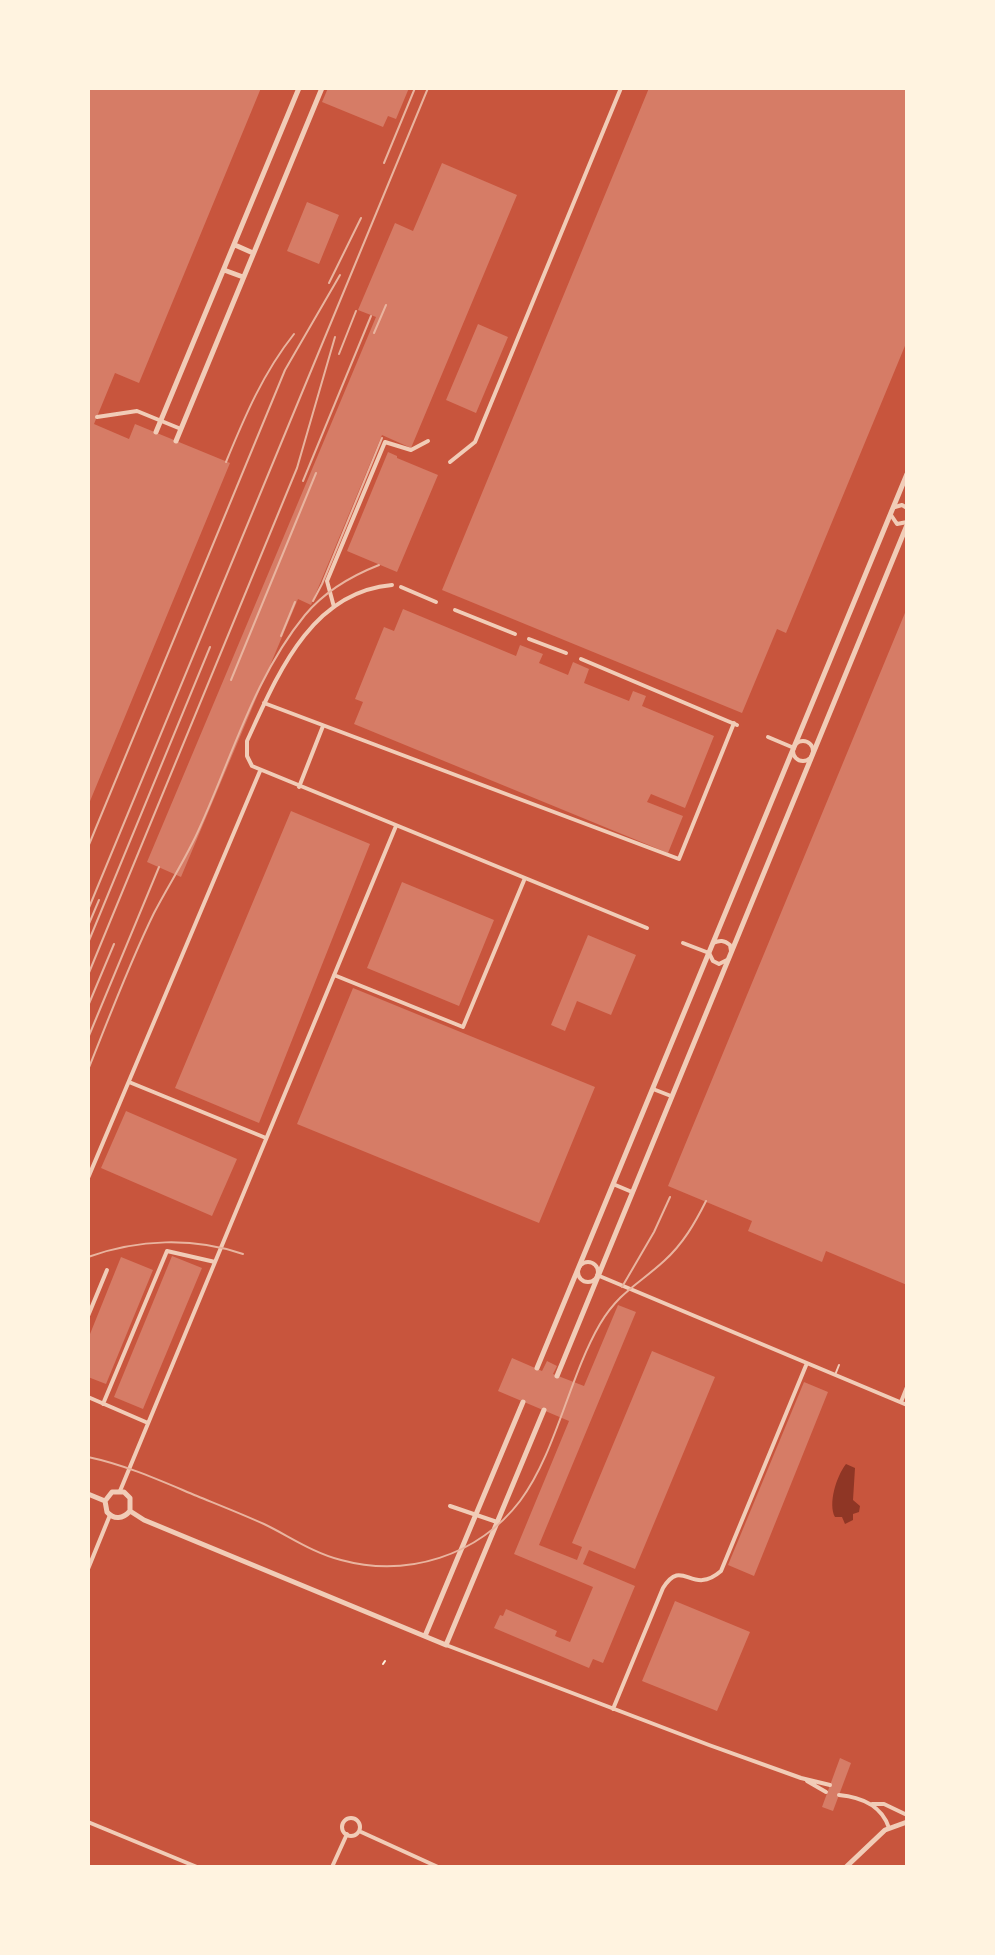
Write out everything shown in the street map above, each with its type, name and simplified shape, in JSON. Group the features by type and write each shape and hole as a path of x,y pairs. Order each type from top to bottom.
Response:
{"street":[{"path":"156,432 299,88"},
{"path":"176,441 322,88"},
{"path":"450,462 475,442 621,88"},
{"path":"235,245 253,253"},
{"path":"224,270 243,277"},
{"path":"97,417 137,411 181,429"},
{"path":"334,607 327,581 385,442 411,450 428,441"},
{"path":"537,1368 907,474"},
{"path":"892,511 897,506 907,508"},
{"path":"892,511 894,522 907,524"},
{"path":"557,1376 907,524"},
{"path":"392,585 357,592 334,607 315,622 286,658 247,741 247,756 252,766 647,928"},
{"path":"401,587 436,602"},
{"path":"455,610 515,634"},
{"path":"529,639 566,653"},
{"path":"264,703 679,859 736,724 581,659"},
{"path":"299,787 324,725"},
{"path":"768,737 794,748"},
{"path":"799,741 807,741 813,748 812,755 806,761 798,760 794,748 799,741"},
{"path":"88,1178 260,771"},
{"path":"120,1491 396,826"},
{"path":"334,975 463,1027 525,878"},
{"path":"713,943 726,942 731,951"},
{"path":"683,943 709,953 713,961 719,964 727,960"},
{"path":"129,1082 266,1138"},
{"path":"653,1089 671,1096"},
{"path":"613,1184 632,1192"},
{"path":"103,1404 167,1251 215,1262"},
{"path":"583,1263 591,1263 597,1268 597,1275 591,1281 583,1281 578,1276 578,1269 583,1263"},
{"path":"88,1316 107,1270"},
{"path":"597,1275 904,1403 907,1387"},
{"path":"613,1709 670,1577 679,1574 700,1582 711,1580 721,1571 807,1363"},
{"path":"88,1397 148,1423"},
{"path":"425,1636 523,1402"},
{"path":"446,1645 544,1410"},
{"path":"120,1491 130,1498 130,1511 118,1518 110,1515 105,1509 105,1501 112,1492 120,1491"},
{"path":"88,1494 105,1501"},
{"path":"450,1506 497,1522"},
{"path":"130,1511 144,1520 446,1645 801,1778 830,1785"},
{"path":"88,1569 110,1515"},
{"path":"801,1778 826,1792"},
{"path":"840,1792 880,1810 889,1828"},
{"path":"870,1804 884,1804 907,1815"},
{"path":"348,1818 358,1821 359,1831 352,1836 342,1826 348,1818"},
{"path":"88,1822 197,1867"},
{"path":"846,1867 873,1839 889,1828 907,1822"},
{"path":"359,1831 438,1867"},
{"path":"332,1867 347,1834"}],"lane":[{"path":"835,1375 839,1365"}],"shaded area":[{"path":"846,1464 855,1468 853,1500 860,1506 859,1512 853,1514 853,1520 845,1524 842,1517 835,1517 832,1505 836,1483"}],"building":[{"path":"88,88 261,88 139,383 115,373 94,424 129,439 135,424 230,463 88,806"},
{"path":"328,88 409,88 396,119 388,116 383,127 322,102"},
{"path":"649,88 907,88 907,341 786,633 777,629 742,713 442,590"},
{"path":"442,163 517,195 411,448 382,435 311,605 298,599 181,877 147,862 376,317 358,310 395,223 413,231"},
{"path":"307,202 339,215 319,264 287,251"},
{"path":"478,324 508,337 476,413 446,400"},
{"path":"388,452 438,475 397,572 347,551"},
{"path":"907,608 907,1285 826,1251 822,1262 748,1231 752,1221 668,1186"},
{"path":"403,609 516,656 520,645 543,654 539,663 568,675 573,662 589,669 584,683 629,701 633,691 646,696 642,706 714,736 685,808 651,794 647,802 683,816 668,853 354,724 363,702 355,699 384,627 394,631"},
{"path":"291,811 370,844 259,1123 175,1088"},
{"path":"402,882 494,920 459,1006 367,968"},
{"path":"588,935 636,955 611,1015 577,1001 565,1031 551,1025"},
{"path":"353,988 595,1087 539,1223 297,1124"},
{"path":"126,1111 237,1159 212,1216 101,1168"},
{"path":"172,1256 202,1268 143,1409 114,1397"},
{"path":"121,1257 153,1270 106,1384 88,1377 88,1339"},
{"path":"618,1305 636,1312 539,1545 577,1560 582,1547 572,1543 652,1351 715,1377 635,1569 589,1550 583,1564 635,1586 603,1663 593,1659 589,1668 494,1628 506,1609 557,1631 555,1636 570,1642 593,1587 514,1554 569,1421 498,1391 512,1358 542,1371 547,1361 557,1366 553,1374 584,1386"},
{"path":"804,1382 828,1392 754,1576 728,1565"},
{"path":"675,1601 750,1632 717,1711 642,1681"},
{"path":"840,1758 851,1763 833,1811 822,1807"}],"railway":[{"path":"384,163 415,88"},
{"path":"88,910 428,88"},
{"path":"329,283 361,218"},
{"path":"88,847 285,370 340,275"},
{"path":"374,333 386,305"},
{"path":"339,354 356,311"},
{"path":"303,481 371,316"},
{"path":"226,462 264,380 294,334"},
{"path":"88,975 297,468 335,337"},
{"path":"313,601 382,438"},
{"path":"231,680 316,473"},
{"path":"88,1070 145,932 195,838 272,664 305,615 321,599 349,579 379,565"},
{"path":"281,636 295,602"},
{"path":"88,943 210,647"},
{"path":"88,1038 159,867"},
{"path":"88,926 99,900"},
{"path":"88,1006 114,944"},
{"path":"622,1287 670,1197"},
{"path":"88,1457 157,1479 341,1560 366,1565 416,1564 462,1549 484,1536 520,1501 543,1461 579,1367 600,1324 622,1296 677,1248 706,1201"},
{"path":"88,1257 126,1247 166,1242 205,1245 243,1254"}]}
